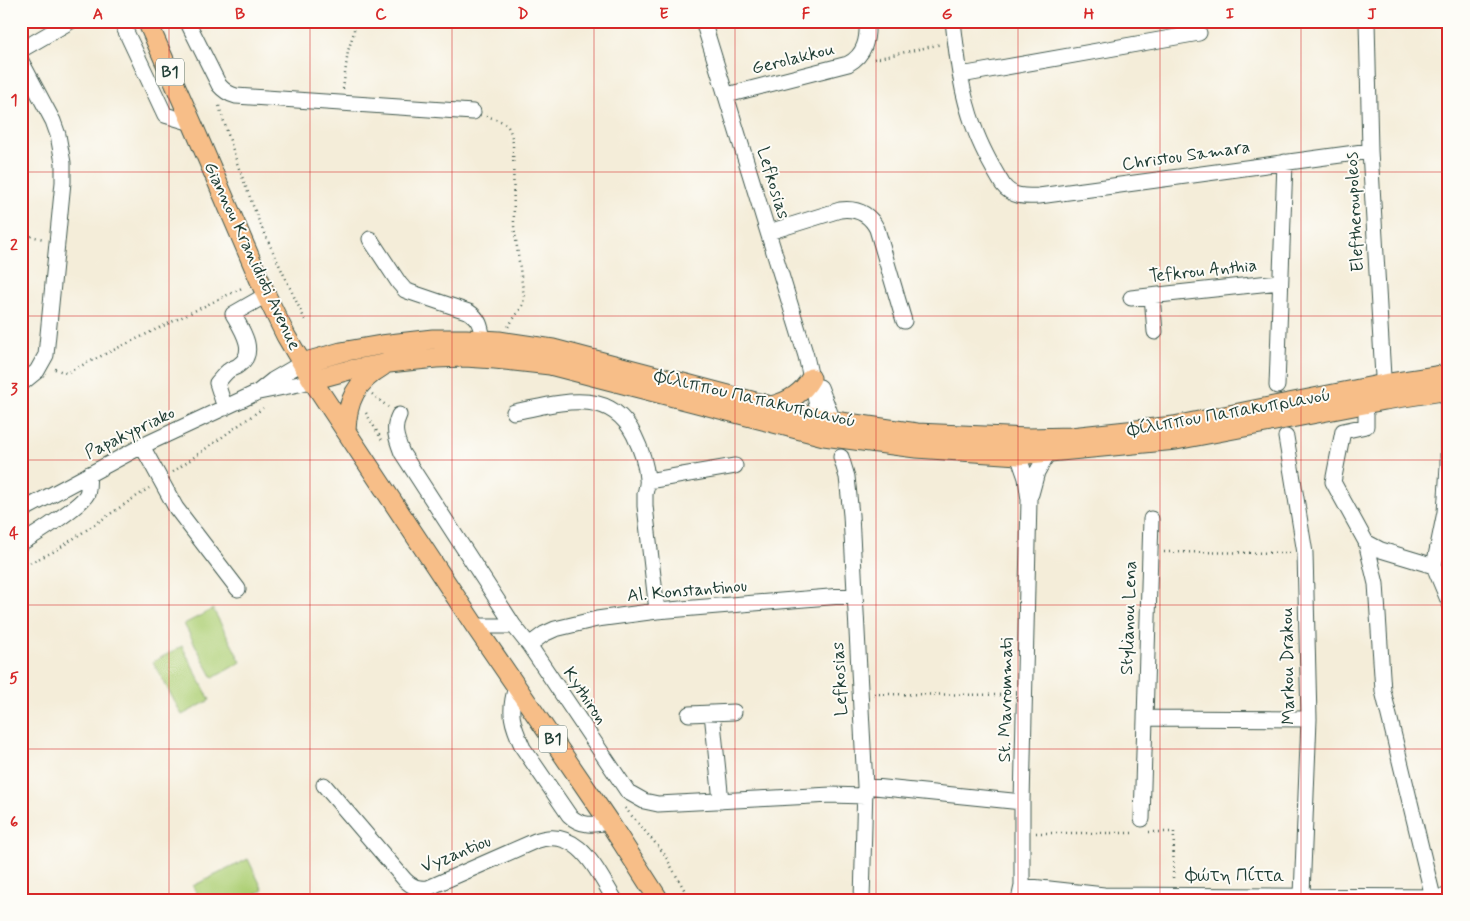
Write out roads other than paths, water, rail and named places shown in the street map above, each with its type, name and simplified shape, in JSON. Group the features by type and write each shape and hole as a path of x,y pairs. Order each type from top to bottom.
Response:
{"main road":[{"name":"Giannou Kranidioti Avenue","path":"147,21 275,315 312,380 475,626"},
{"name":"Φίλιππου Παπακυπριανού","path":"302,363 341,352 380,345 433,339 491,341 553,349 771,406 829,428 1029,438 1071,437 1174,426 1384,392 1448,385"},
{"name":"Φίλιππου Παπακυπριανού","path":"312,380 349,370 436,358 465,357 550,365 916,448 1018,455 1176,440 1384,392"},
{"path":"346,431 348,407 355,392 369,376 389,363"},
{"path":"771,406 798,395 811,378"},
{"name":"B1","path":"475,626 660,900"}],"street":[{"path":"21,50 71,21"},
{"path":"121,21 165,115 192,123"},
{"path":"187,21 219,85 223,90 236,96 473,112"},
{"name":"Lefkosias","path":"703,21 806,356 811,378 829,428"},
{"name":"Gerolakkou","path":"727,95 842,66 854,61 861,53 866,40 867,21"},
{"path":"953,21 960,75 1199,33"},
{"name":"Eleftheroupoleos","path":"1367,21 1370,151 1384,392"},
{"path":"21,61 52,121 62,150 63,182 46,355 42,364 31,377 21,384"},
{"name":"Christou Samara","path":"960,75 965,100 974,128 1007,191 1020,196 1039,196 1370,151"},
{"path":"1277,386 1284,162"},
{"path":"768,232 840,210 848,209 862,212 873,222 877,229 904,321"},
{"path":"370,240 401,287 475,315 491,341"},
{"name":"Tefkrou Anthia","path":"1130,298 1280,282"},
{"path":"225,408 217,383 228,371 240,365 246,357 248,345 242,329 233,314 262,287"},
{"path":"1152,296 1155,332"},
{"name":"Lefkosias","path":"806,356 825,396 829,428"},
{"name":"Papakypriako","path":"21,511 142,446 258,392 302,363"},
{"name":"Papakypriako","path":"258,392 312,380"},
{"path":"1448,385 1448,466 1445,512 1434,566 1449,602"},
{"path":"514,412 569,402 589,402 610,408 622,417 630,427 643,455 648,481 645,506 657,611"},
{"name":"Kythiron","path":"399,415 394,429 402,453 514,626 529,645 628,792 637,798 650,803 667,804 831,795 865,791 1022,802"},
{"path":"1366,415 1366,426 1343,431 1333,482 1366,542 1376,584 1384,691 1433,897"},
{"name":"Markou Drakou","path":"1286,437 1305,553 1309,719 1302,895"},
{"path":"142,446 176,508 238,590"},
{"name":"St. Mavrommati","path":"1029,500 1037,472 1048,453"},
{"name":"St. Mavrommati","path":"1018,455 1026,478 1029,500 1020,893"},
{"name":"Lefkosias","path":"841,457 847,477 851,515 865,791 862,900"},
{"path":"648,481 735,466"},
{"path":"21,543 78,504 87,494 89,474"},
{"name":"Stylianou Lena","path":"1142,819 1151,519"},
{"path":"1366,542 1382,550 1434,566"},
{"name":"Al. Konstantinou","path":"529,645 544,634 567,625 597,619 657,611 854,595"},
{"path":"475,626 514,626"},
{"path":"516,686 511,713 523,748 573,820 590,825 609,822"},
{"path":"689,714 734,712"},
{"path":"712,713 720,801"},
{"path":"1145,718 1309,719"},
{"name":"Vyzantiou","path":"324,786 405,880 413,886 428,888 541,838 554,837 571,842 580,848 615,900"},
{"name":"Φώτη Πίττα","path":"1020,893 1104,897 1302,895 1449,897"}]}
